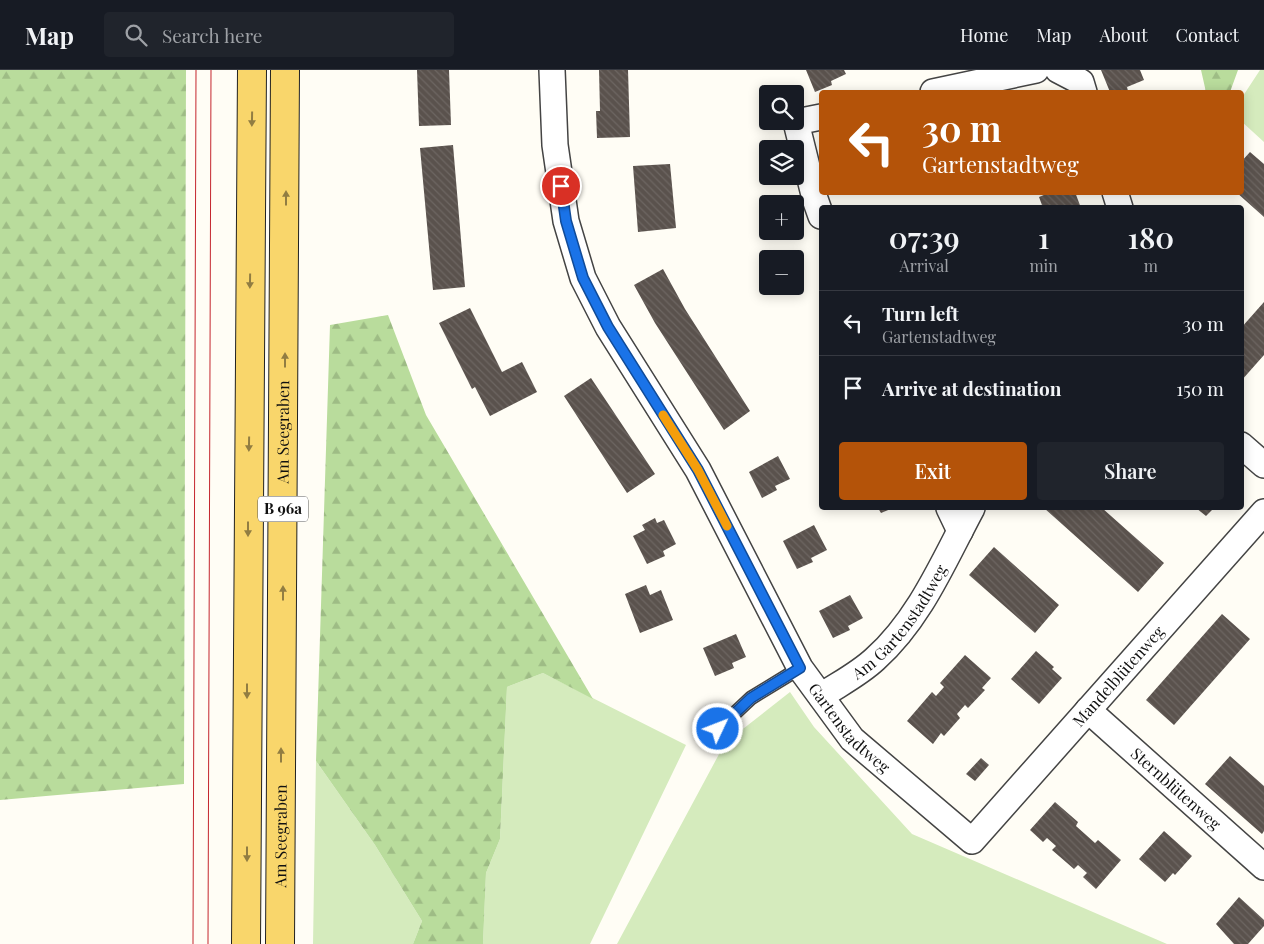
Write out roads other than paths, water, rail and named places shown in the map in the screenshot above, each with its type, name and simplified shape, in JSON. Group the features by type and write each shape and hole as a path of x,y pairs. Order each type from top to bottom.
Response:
{"main road":[{"name":"B 96a","path":"246,944 252,70"},
{"name":"Am Seegraben","path":"280,944 285,70"}],"street":[{"name":"Gartenstadtweg","path":"552,70 555,144 566,221 583,278 608,327 698,470 800,668 852,739 972,841"},
{"path":"942,90 1036,70"},
{"path":"1058,70 1081,82 1083,90"},
{"path":"819,117 796,122 814,199 819,211"},
{"path":"1244,448 1264,465"},
{"path":"950,510 960,532"},
{"name":"Am Gartenstadtweg","path":"821,696 874,660 894,641 914,615 971,510"},
{"name":"Mandelblütenweg","path":"972,841 1264,512"},
{"name":"Sternblütenweg","path":"1088,710 1264,867"}],"lane":[{"path":"718,729 751,698 800,668"}],"tram line":[{"path":"193,944 196,70"},
{"path":"208,944 211,70"}]}
